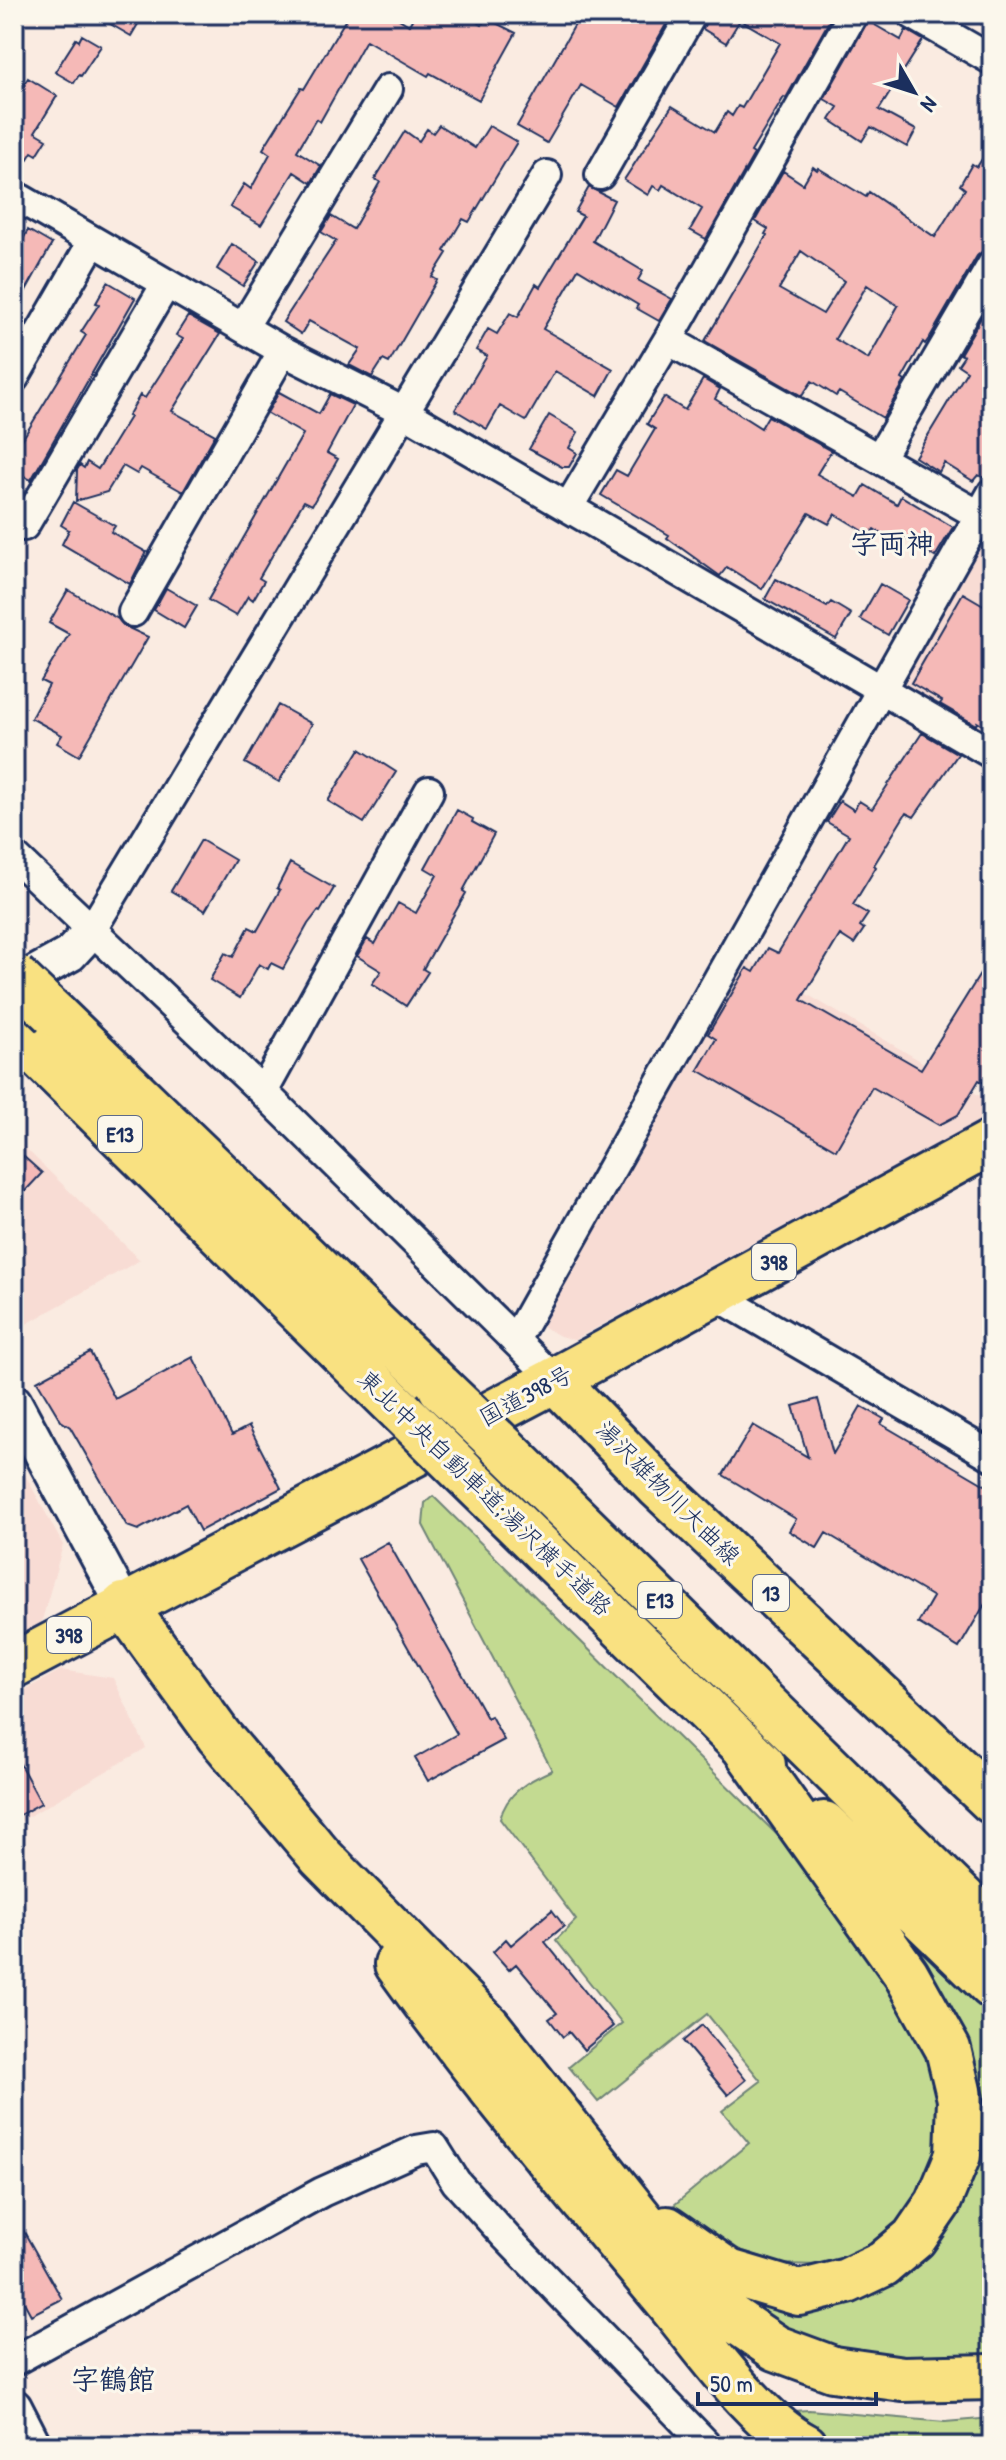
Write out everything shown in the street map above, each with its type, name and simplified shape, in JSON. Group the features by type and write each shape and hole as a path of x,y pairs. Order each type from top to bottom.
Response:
{"main road":[{"name":"東北中央自動車道;湯沢横手道路","path":"14,976 29,1027 401,1411 992,1986"},
{"name":"東北中央自動車道;湯沢横手道路","path":"29,1027 441,1388 992,1927"},
{"name":"国道398号","path":"14,1665 555,1380 992,1142"},
{"name":"湯沢雄物川大曲線","path":"555,1380 669,1497 992,1801"},
{"path":"124,1605 219,1736 321,1857 488,2026 704,2299 776,2348 833,2369 903,2379 992,2377"},
{"path":"629,2202 729,2272 799,2293 847,2281 883,2264 914,2238 938,2203 958,2155 960,2099 948,2049 906,1974 742,1744"},
{"path":"816,1753 937,1846 992,1897"},
{"path":"321,1857 456,2047 763,2414 805,2446"},
{"path":"703,2345 819,2396 935,2409 992,2402"}],"street":[{"path":"600,175 692,14"},
{"path":"569,506 668,340 853,14"},
{"path":"912,14 992,60"},
{"path":"244,326 388,89"},
{"path":"14,985 70,954 91,931 547,175"},
{"path":"14,195 283,351 404,412 569,506 992,754"},
{"path":"14,378 93,241"},
{"path":"880,457 992,265"},
{"path":"14,521 24,526 166,284"},
{"path":"515,1340 985,504 880,457 668,340"},
{"path":"133,612 283,351"},
{"path":"263,1092 429,791"},
{"path":"14,856 263,1092 555,1380"},
{"path":"714,1294 992,1456"},
{"path":"14,1402 124,1605"},
{"path":"14,2361 322,2192 416,2150 434,2147 456,2182 506,2237 708,2446"},
{"path":"14,2407 34,2446"}],"shaded area":[{"path":"992,515 992,746 891,688"},
{"path":"747,959 992,1103 992,1114 574,1340 560,1336 536,1323"},
{"path":"14,1137 140,1260 14,1331"},
{"path":"14,1454 63,1545 41,1624 14,1639"},
{"path":"61,1670 113,1678 146,1748 14,1825 14,1696"}],"green space":[{"path":"433,1496 822,1879 892,1972 934,2063 940,2141 918,2205 874,2248 845,2261 819,2265 783,2264 725,2245 697,2228 674,2205 749,2143 722,2111 761,2081 707,2014 598,2102 569,2067 622,2023 556,1940 576,1920 500,1819 513,1795 527,1783 552,1770 423,1525 425,1503"},
{"path":"910,1931 992,2013 992,2354 984,2356 872,2360 749,2315 756,2298 795,2304 972,2177 903,1940"},
{"path":"809,2410 945,2422 992,2418 992,2446 848,2446 811,2435 775,2412"}],"building":[{"path":"93,14 144,14 131,36"},
{"path":"349,14 391,14 409,25 415,14 461,14 482,25 486,18 516,33 479,100 430,73 428,76 366,40 320,122 316,119 297,151 321,166 311,183 294,172 261,225 230,207 244,184 251,189 270,154 263,149"},
{"path":"581,14 672,14 619,107 581,85 547,143 517,126"},
{"path":"709,14 833,14 786,98 751,152 754,154 706,239 690,230 702,209 663,185 660,190 653,186 648,195 624,180 672,106 715,132 727,112 732,116 738,106 742,108 780,43 740,20 726,43 703,29"},
{"path":"868,21 901,40 906,30 923,40 879,110 916,130 907,147 871,127 862,141 830,120 838,107 824,99"},
{"path":"82,35 101,46 74,83 55,72 76,39 79,41"},
{"path":"28,78 57,96 35,132 47,139 37,155 32,152 16,178 14,101"},
{"path":"439,125 475,148 489,126 517,142 469,222 463,219 444,251 447,253 432,277 437,280 389,363 383,360 372,377 349,365 360,349 309,321 301,334 283,322 336,241 321,232 331,216 353,229 380,182 375,179 405,131 419,141 427,129 433,133"},
{"path":"992,143 992,248 977,256 930,337 925,344 923,342 883,418 839,392 836,396 812,381 802,396 705,341 767,235 768,229 755,221 783,171 803,184 813,167 818,168 866,197 869,192 935,237 965,189 960,185 972,164 977,167","holes":["801,251 844,281 823,314 779,289","867,285 898,306 868,359 835,339"]},
{"path":"589,187 614,200 593,241 643,271 638,280 672,299 659,321 578,269 543,329 613,369 598,396 555,371 526,421 500,406 487,429 455,410 487,356 476,350 488,329 497,334 510,313 518,317 536,284 540,287 583,216 575,212"},
{"path":"28,230 52,244 14,312 14,256"},
{"path":"232,244 259,261 243,286 217,269"},
{"path":"108,282 135,298 31,480 14,470 14,453 86,335 81,332 99,304 96,303"},
{"path":"992,299 992,467 985,478 978,475 973,481 944,463 939,472 915,457 967,371 958,365 964,356 960,354"},
{"path":"188,316 220,334 172,411 215,435 183,492 141,468 137,474 123,466 107,492 76,501 77,470 80,465 84,468 87,462 98,469 140,395 145,398 183,339 176,335"},
{"path":"703,379 720,389 715,399 761,428 768,416 831,451 817,474 858,497 865,485 897,504 901,496 953,527 935,557 903,537 899,544 874,529 870,535 835,514 829,524 809,513 762,589 727,567 720,576 667,538 669,535 601,495 616,470 627,476 655,429 647,424 664,397 685,410"},
{"path":"279,392 319,414 330,394 353,405 327,453 338,459 312,505 304,501 259,578 264,581 253,600 248,596 236,616 208,600 303,434 267,413"},
{"path":"549,415 578,432 569,448 577,453 569,467 562,467 529,449"},
{"path":"73,502 115,526 111,532 146,552 130,584 62,544 69,530 61,525"},
{"path":"776,579 827,607 831,602 851,614 836,639 765,599"},
{"path":"880,584 908,600 888,635 860,619"},
{"path":"166,588 197,606 184,628 154,610"},
{"path":"68,590 118,619 124,626 148,637 79,756 57,743 62,735 31,718 49,685 41,681 69,634 49,623"},
{"path":"963,593 992,610 992,731 940,704 942,701 911,683"},
{"path":"278,705 312,724 279,782 245,763"},
{"path":"922,733 958,754 914,817 906,813 874,865 876,867 853,905 868,914 860,926 864,929 854,944 840,935 801,1000 921,1069 992,955 992,1087 979,1080 958,1115 939,1125 872,1087 836,1150 698,1070 716,1039 708,1034 747,968 754,972 768,948 778,953 849,835 827,822 840,801 854,810 859,801 872,809"},
{"path":"360,749 396,772 364,823 328,801"},
{"path":"457,810 494,834 463,891 466,893 423,969 428,972 406,1006 372,984 381,971 357,956 367,939 375,944 398,903 416,913 437,875 425,868"},
{"path":"201,840 235,860 205,911 171,891"},
{"path":"290,863 334,888 320,912 308,924 283,969 271,963 268,969 259,964 240,998 210,980 225,953 233,957 249,927 257,931 280,890 277,888"},
{"path":"14,1148 42,1173 14,1203"},
{"path":"90,1352 115,1399 193,1357 232,1435 249,1426 281,1488 200,1531 186,1504 138,1530 127,1526 70,1427 61,1421 37,1381"},
{"path":"818,1399 833,1454 861,1406 884,1419 881,1424 992,1489 992,1592 959,1648 918,1623 933,1597 826,1533 817,1548 789,1531 796,1519 723,1475 753,1425 808,1457 793,1406"},
{"path":"388,1542 487,1718 491,1716 504,1740 428,1781 415,1758 457,1734 358,1559"},
{"path":"14,1753 41,1803 14,1818"},
{"path":"552,1910 564,1926 545,1942 613,2026 584,2050 569,2032 563,2037 549,2019 557,2013 516,1964 509,1970 493,1952 506,1939 511,1945"},
{"path":"702,2025 746,2080 728,2095 683,2041"},
{"path":"14,2214 62,2299 31,2315 14,2284"}],"district":[{"name":"字両神","path":"892,543"},
{"name":"字鶴館","path":"113,2379"}]}
